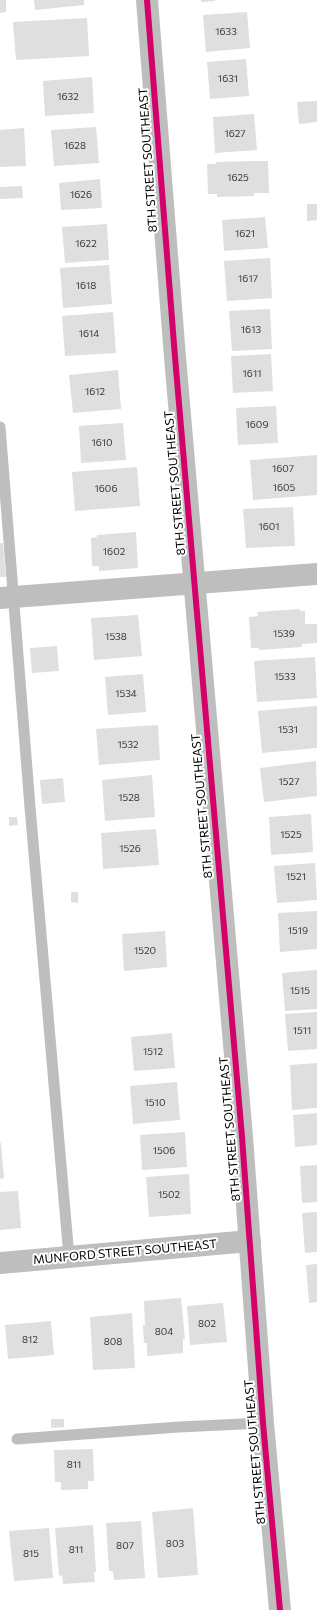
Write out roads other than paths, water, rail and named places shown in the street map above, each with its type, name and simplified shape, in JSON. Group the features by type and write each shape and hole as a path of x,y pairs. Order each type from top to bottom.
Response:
{"street":[{"name":"8TH STREET SOUTHEAST","path":"147,0 175,357 242,1137 263,1424 280,1610"},
{"path":"7,598 317,574"},
{"name":"MUNFORD STREET SOUTHEAST","path":"0,1263 250,1240"}],"lane":[{"path":"0,427 7,598 69,1257"},
{"path":"17,1439 179,1427 263,1424"}]}
